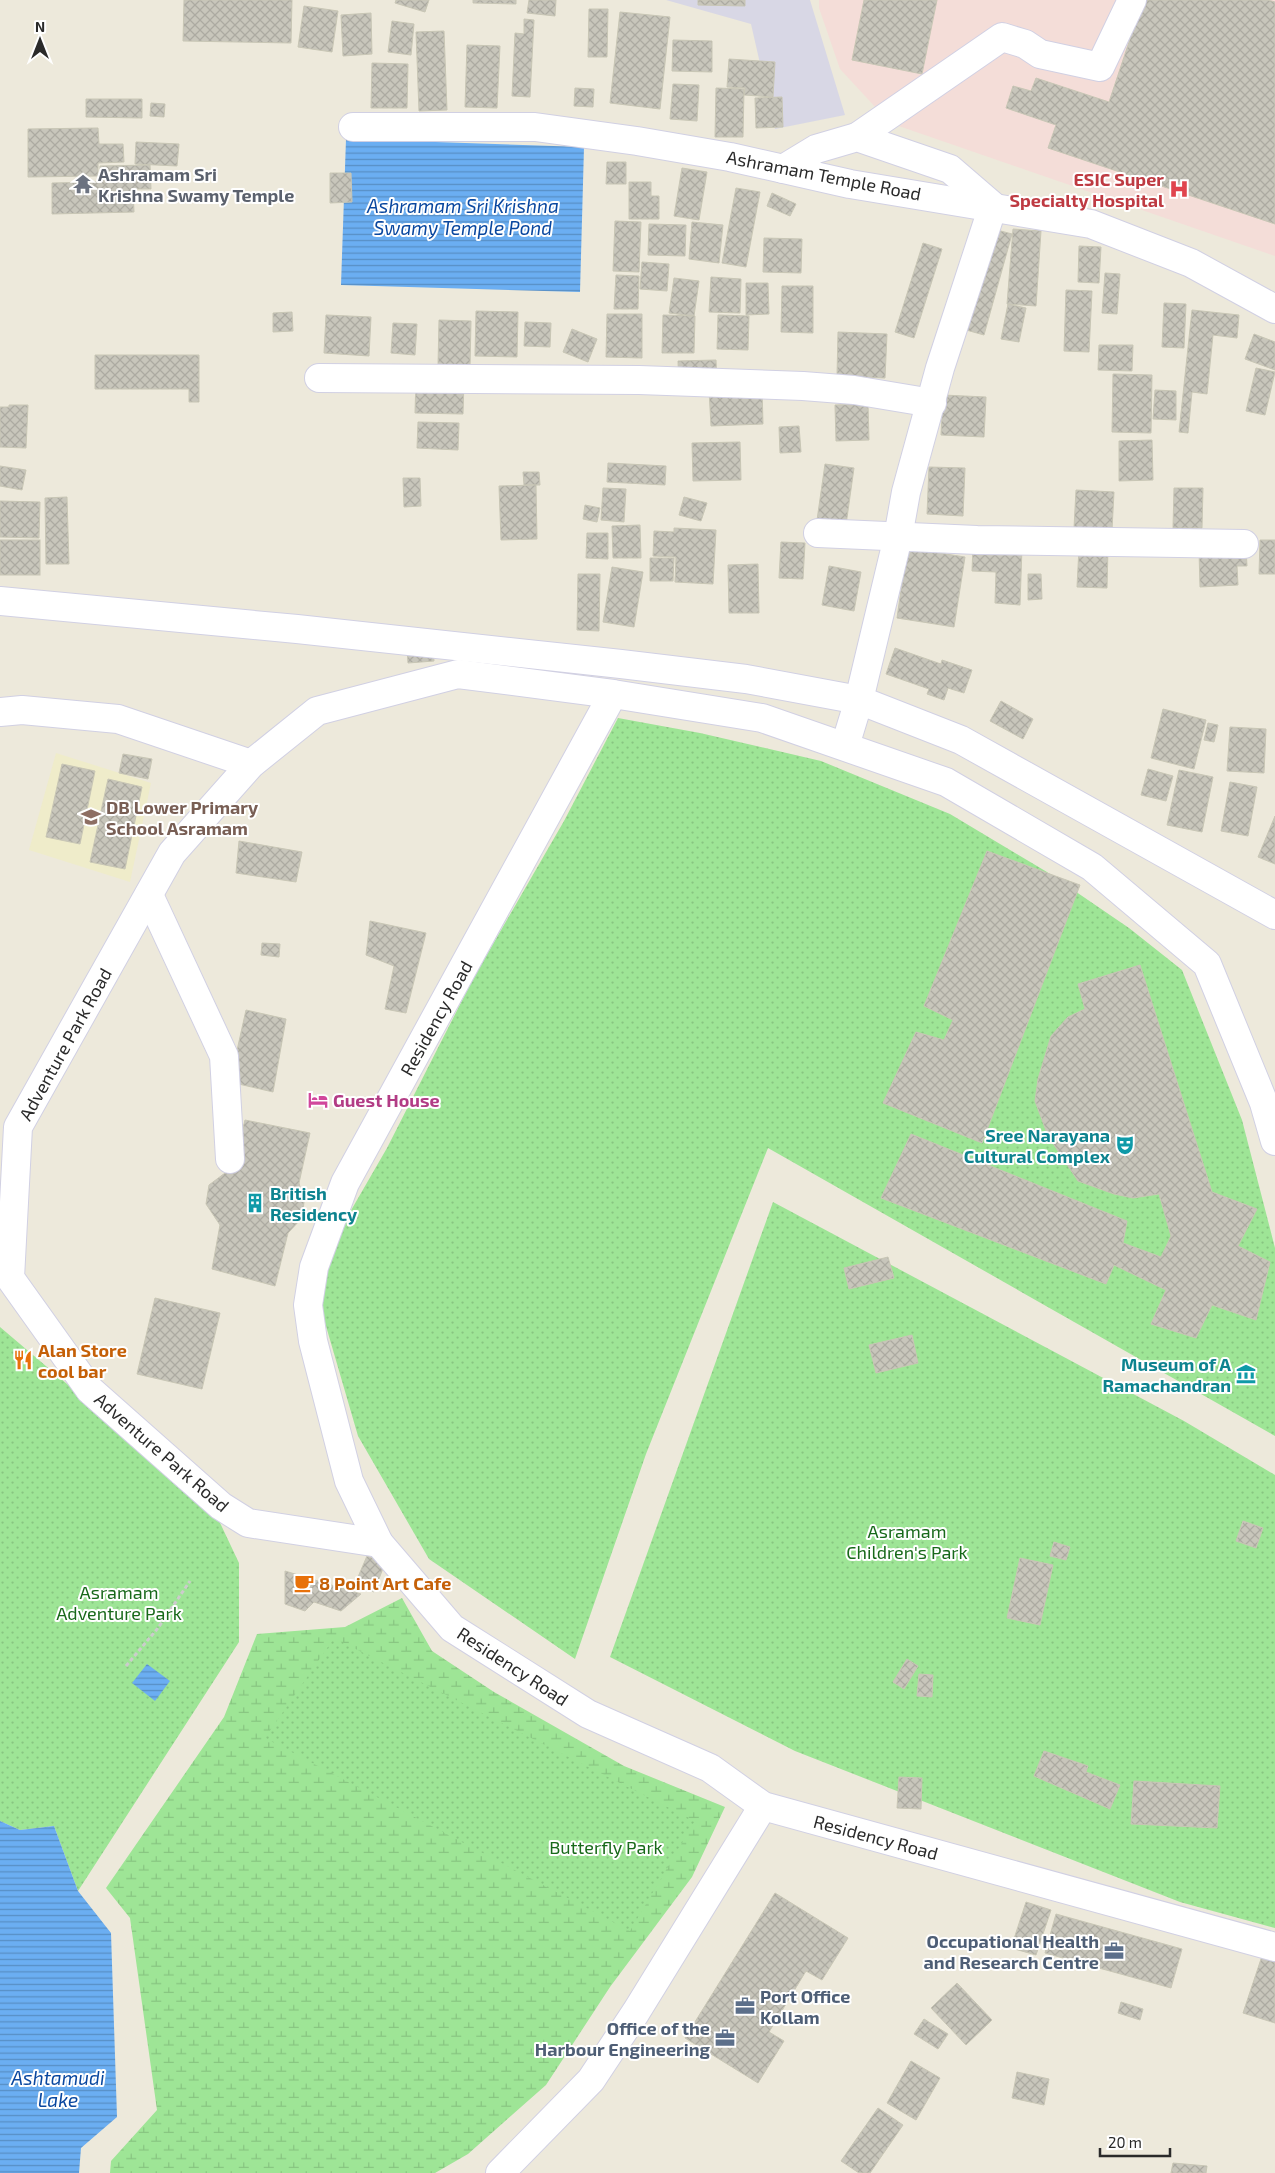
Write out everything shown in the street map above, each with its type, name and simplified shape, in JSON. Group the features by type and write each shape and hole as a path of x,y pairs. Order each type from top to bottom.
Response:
{"street":[{"path":"868,141 1002,37 1025,44 1040,54 1100,67 1132,0"},
{"name":"Ashramam Temple Road","path":"353,128 534,128 637,141 730,157 880,189 993,206 1091,224 1190,263 1275,309"},
{"path":"868,141 880,189"},
{"path":"783,169 816,149 868,141 950,169 993,206 940,368 932,403 906,492 898,537 860,700 845,746"},
{"path":"318,378 639,380 802,386 854,390 932,403"},
{"path":"818,533 977,540 1244,544"},
{"path":"0,601 297,629 602,662 746,679 860,700 961,740 1275,915"},
{"name":"Adventure Park Road","path":"379,1543 248,1523 221,1506 90,1390 10,1278 18,1127 172,853 251,764 317,711 458,674 612,694 762,718 946,782 1092,867 1207,964 1264,1103 1275,1141"},
{"name":"Residency Road","path":"612,694 345,1184 314,1266 308,1305 313,1341 349,1481 379,1543 452,1628 588,1714 710,1768 763,1806 1275,1946"},
{"path":"0,712 22,710 118,720 251,764"},
{"path":"149,895 224,1056 230,1159"},
{"path":"500,2173 591,2080 636,2012 763,1806"}],"path":[{"path":"126,1666 158,1628 190,1581"}],"shaded area":[{"path":"666,0 810,0 845,115 775,129 751,24"},
{"name":"ESIC Super Specialty Hospital","path":"819,0 1275,0 1275,256 890,123 840,69 819,8"},
{"name":"DB Lower Primary School Asramam","path":"56,753 151,783 130,882 29,850"}],"green space":[{"path":"618,718 700,733 821,761 950,814 1047,872 1129,928 1182,970 1242,1120 1275,1248 1275,1436 768,1148 646,1454 575,1659 429,1559 358,1436 312,1278 387,1148 474,977 564,821"},
{"name":"Asramam Children's Park","path":"773,1202 1184,1421 1275,1475 1275,1928 1180,1902 795,1751 610,1657"},
{"name":"Asramam Adventure Park","path":"0,1327 213,1508 239,1563 239,1642 78,1891 54,1826 20,1830 0,1821"},
{"path":"402,1598 432,1651 494,1692 624,1766 725,1807 692,1877 610,1987 546,2085 468,2154 435,2173 110,2173 111,2161 157,2110 130,1918 106,1888 224,1717 257,1634 345,1627"},
{"name":"Butterfly Park","path":"334,1638 695,1821 630,1931 265,1738"}],"water":[{"name":"Ashramam Sri Krishna Swamy Temple Pond","path":"346,139 584,147 580,292 341,285"},
{"path":"147,1664 170,1681 155,1701 132,1683"},
{"name":"Ashtamudi Lake","path":"0,1821 20,1830 54,1826 78,1891 111,1933 117,2117 81,2148 79,2173 0,2173"}],"building":[{"path":"184,0 292,0 291,43 183,41"},
{"path":"396,0 429,0 425,12 395,3"},
{"path":"473,0 516,0 516,4 473,3"},
{"path":"529,0 556,0 555,16 527,13"},
{"path":"698,0 745,0 745,6 698,5"},
{"path":"864,0 937,0 922,74 852,60"},
{"path":"1143,0 1268,0 1275,2 1275,224 1048,148 1056,125 1006,108 1013,86 1031,91 1036,78 1109,102"},
{"path":"304,6 338,11 332,52 298,47"},
{"path":"589,9 608,9 607,57 588,57"},
{"path":"620,12 670,17 660,109 610,103"},
{"path":"371,13 372,54 343,56 341,15"},
{"path":"524,19 534,20 530,97 512,96 515,33 524,34"},
{"path":"392,21 414,24 411,55 388,52"},
{"path":"444,31 447,110 419,111 416,32"},
{"path":"673,40 712,41 712,72 672,71"},
{"path":"467,45 500,46 497,108 465,107"},
{"path":"729,59 775,62 773,97 744,95 745,88 727,87"},
{"path":"372,63 408,64 407,108 371,108"},
{"path":"673,84 699,85 697,121 670,119"},
{"path":"575,88 594,89 593,107 574,106"},
{"path":"716,88 744,89 743,137 715,137"},
{"path":"782,97 783,127 756,128 755,98"},
{"path":"86,99 142,99 142,118 86,117"},
{"path":"151,103 165,104 164,117 150,116"},
{"path":"98,128 99,144 123,144 124,162 98,163 98,176 28,177 28,129"},
{"path":"136,142 179,144 177,166 135,164"},
{"path":"607,162 626,162 626,184 606,184"},
{"path":"150,165 151,189 133,189 134,212 52,214 52,183 100,182 100,166"},
{"path":"682,168 707,172 699,220 674,216"},
{"path":"330,173 351,173 352,202 330,203"},
{"path":"629,182 651,182 651,196 659,196 659,219 629,219"},
{"path":"736,188 760,192 746,267 722,263"},
{"path":"772,193 796,204 790,216 767,206"},
{"path":"615,221 641,222 639,272 613,271"},
{"path":"692,222 723,225 719,263 689,259"},
{"path":"649,224 686,225 685,256 648,255"},
{"path":"986,227 1012,234 984,335 959,328"},
{"path":"1013,229 1041,231 1036,306 1007,304"},
{"path":"764,238 802,239 801,273 763,272"},
{"path":"923,243 942,249 914,338 895,332"},
{"path":"1079,246 1101,247 1099,283 1078,282"},
{"path":"642,262 669,264 667,291 640,289"},
{"path":"1105,273 1120,274 1117,314 1102,313"},
{"path":"616,275 639,276 638,309 614,309"},
{"path":"711,277 741,279 740,313 709,312"},
{"path":"674,278 699,281 694,316 669,313"},
{"path":"746,283 768,283 769,314 746,315"},
{"path":"782,286 813,286 813,333 781,332"},
{"path":"1066,290 1092,291 1089,352 1064,351"},
{"path":"1164,303 1186,304 1184,348 1162,347"},
{"path":"1008,304 1026,308 1019,342 1001,339"},
{"path":"1192,310 1239,315 1237,338 1213,335 1207,394 1192,392 1188,433 1179,432"},
{"path":"476,311 518,312 517,357 475,356"},
{"path":"292,312 293,331 273,332 273,313"},
{"path":"607,314 642,314 642,358 606,357"},
{"path":"326,315 371,317 369,356 324,353"},
{"path":"663,315 695,316 694,353 662,353"},
{"path":"718,315 749,316 748,350 717,349"},
{"path":"439,320 471,321 470,367 438,366"},
{"path":"525,322 551,323 550,347 524,346"},
{"path":"393,323 417,324 415,355 391,353"},
{"path":"572,329 597,339 588,362 563,352"},
{"path":"838,332 887,334 885,378 837,376"},
{"path":"1254,334 1275,342 1275,370 1245,359"},
{"path":"1099,345 1133,345 1132,371 1098,370"},
{"path":"95,355 199,355 199,402 189,402 189,389 95,389"},
{"path":"716,360 717,387 679,388 678,361"},
{"path":"1256,368 1275,372 1265,415 1246,411"},
{"path":"1113,374 1152,375 1151,433 1112,432"},
{"path":"416,379 464,380 463,414 415,413"},
{"path":"762,388 763,424 711,426 709,390"},
{"path":"1155,390 1176,391 1176,420 1153,419"},
{"path":"943,395 986,397 984,437 941,435"},
{"path":"868,404 869,440 836,441 835,405"},
{"path":"9,405 28,405 26,448 0,447 0,407 9,407"},
{"path":"418,422 459,423 458,450 417,448"},
{"path":"799,426 801,452 780,453 779,427"},
{"path":"1152,440 1153,480 1119,481 1119,441"},
{"path":"740,442 741,480 693,481 692,443"},
{"path":"608,463 666,466 665,485 607,482"},
{"path":"825,464 854,468 846,525 817,520"},
{"path":"0,466 26,470 22,490 0,486"},
{"path":"929,467 965,468 963,516 927,514"},
{"path":"523,472 539,472 540,485 524,485"},
{"path":"403,478 420,478 421,506 404,507"},
{"path":"536,485 537,539 501,540 499,486"},
{"path":"603,488 626,489 624,522 601,520"},
{"path":"1174,488 1203,488 1202,528 1173,528"},
{"path":"1076,490 1114,492 1112,530 1074,528"},
{"path":"67,497 69,564 46,564 45,498"},
{"path":"684,497 707,503 701,521 679,515"},
{"path":"0,501 40,502 39,538 0,537"},
{"path":"585,505 600,508 597,522 583,519"},
{"path":"640,525 641,558 613,558 612,526"},
{"path":"674,528 716,530 713,584 675,582 676,557 653,556 654,531 674,532"},
{"path":"587,533 608,533 608,559 586,558"},
{"path":"0,540 40,540 40,575 0,575"},
{"path":"1260,540 1275,540 1275,574 1259,574"},
{"path":"781,542 805,543 803,579 779,578"},
{"path":"973,546 1022,547 1020,605 995,603 996,572 972,571"},
{"path":"907,548 965,557 954,627 897,618"},
{"path":"1079,548 1108,548 1107,588 1077,587"},
{"path":"1246,549 1247,566 1237,566 1238,585 1200,587 1199,551"},
{"path":"650,558 674,558 673,581 650,581"},
{"path":"758,564 759,613 729,613 728,565"},
{"path":"829,566 861,572 854,611 822,605"},
{"path":"612,567 643,572 634,627 603,622"},
{"path":"578,574 600,574 599,631 577,630"},
{"path":"1028,574 1041,574 1042,599 1028,600"},
{"path":"895,648 941,664 942,660 972,670 964,693 948,688 944,700 927,694 929,689 886,674"},
{"path":"433,649 434,661 408,663 407,650"},
{"path":"1001,701 1033,719 1023,739 990,721"},
{"path":"1163,709 1206,720 1194,769 1151,758"},
{"path":"1208,723 1218,725 1214,742 1204,740"},
{"path":"1230,727 1266,729 1264,773 1227,771"},
{"path":"123,754 152,759 148,779 119,773"},
{"name":"DB Lower Primary School Asramam","path":"62,764 95,771 80,844 46,837"},
{"path":"1148,769 1173,776 1166,801 1141,795"},
{"path":"1179,770 1213,777 1202,832 1167,825"},
{"name":"DB Lower Primary School Asramam","path":"108,779 142,787 125,869 90,862"},
{"path":"1230,782 1257,787 1248,836 1221,831"},
{"path":"1275,816 1275,864 1258,857"},
{"path":"239,841 302,852 296,882 236,873"},
{"path":"987,851 1080,885 982,1143 883,1103 916,1032 944,1040 953,1020 924,1006"},
{"path":"370,921 426,933 406,1013 385,1009 394,966 366,955"},
{"path":"262,943 280,944 279,957 261,955"},
{"name":"Sree Narayana Cultural Complex","path":"1140,965 1212,1192 1257,1209 1238,1246 1270,1262 1256,1320 1212,1305 1196,1338 1151,1324 1166,1290 1114,1265 1106,1284 881,1198 911,1134 1127,1221 1123,1243 1161,1257 1171,1236 1159,1194 1133,1198 1114,1194 1078,1181 1048,1136 1035,1101 1038,1079 1051,1036 1068,1017 1085,1009 1078,984"},
{"path":"246,1010 286,1019 273,1092 230,1082"},
{"name":"British Residency","path":"245,1120 310,1133 299,1183 304,1202 301,1219 288,1233 275,1286 212,1269 220,1225 206,1204 209,1185 233,1167"},
{"path":"888,1257 894,1278 849,1289 844,1268"},
{"path":"155,1298 220,1313 202,1389 137,1374"},
{"path":"912,1335 918,1363 876,1373 869,1345"},
{"path":"1243,1521 1263,1528 1256,1548 1236,1541"},
{"path":"1054,1542 1070,1547 1066,1560 1050,1556"},
{"path":"367,1556 385,1563 374,1592 355,1584"},
{"path":"1020,1558 1053,1565 1040,1625 1007,1618"},
{"name":"8 Point Art Cafe","path":"285,1571 361,1594 341,1611 314,1602 305,1611 285,1604"},
{"path":"907,1659 918,1666 904,1689 893,1682"},
{"path":"919,1674 933,1675 932,1697 917,1696"},
{"path":"1044,1751 1088,1766 1086,1772 1120,1785 1110,1809 1034,1776"},
{"path":"899,1777 922,1778 921,1809 897,1808"},
{"path":"1134,1781 1220,1786 1217,1828 1131,1824"},
{"name":"Port Office Kollam","path":"775,1893 848,1938 822,1980 806,1971 769,2032 784,2041 758,2083 685,2038"},
{"path":"1026,1902 1051,1910 1036,1955 1011,1948"},
{"name":"Occupational Health and Research Centre","path":"1056,1914 1182,1949 1171,1988 1045,1953"},
{"path":"1264,1950 1275,1954 1275,2023 1243,2013"},
{"path":"957,1983 992,2020 966,2045 931,2008"},
{"path":"1121,2002 1143,2009 1140,2020 1118,2013"},
{"path":"924,2019 948,2034 938,2049 914,2034"},
{"path":"911,2061 940,2078 916,2120 887,2103"},
{"path":"1017,2072 1049,2079 1044,2105 1012,2098"},
{"path":"878,2108 903,2125 870,2173 859,2173 841,2161"},
{"path":"1173,2163 1207,2166 1206,2173 1171,2173"}],"place":[{"name":"Ashramam Sri Krishna Swamy Temple","path":"83,184"},
{"name":"ESIC Super Specialty Hospital","path":"1179,189"},
{"name":"DB Lower Primary School Asramam","path":"91,817"},
{"name":"Guest House","path":"318,1100"},
{"name":"Sree Narayana Cultural Complex","path":"1125,1145"},
{"name":"British Residency","path":"255,1203"},
{"name":"Alan Store cool bar","path":"23,1360"},
{"name":"Museum of A Ramachandran","path":"1246,1374"},
{"name":"8 Point Art Cafe","path":"304,1583"},
{"name":"Occupational Health and Research Centre","path":"1114,1951"},
{"name":"Port Office Kollam","path":"745,2006"},
{"name":"Office of the Harbour Engineering","path":"725,2038"}]}
